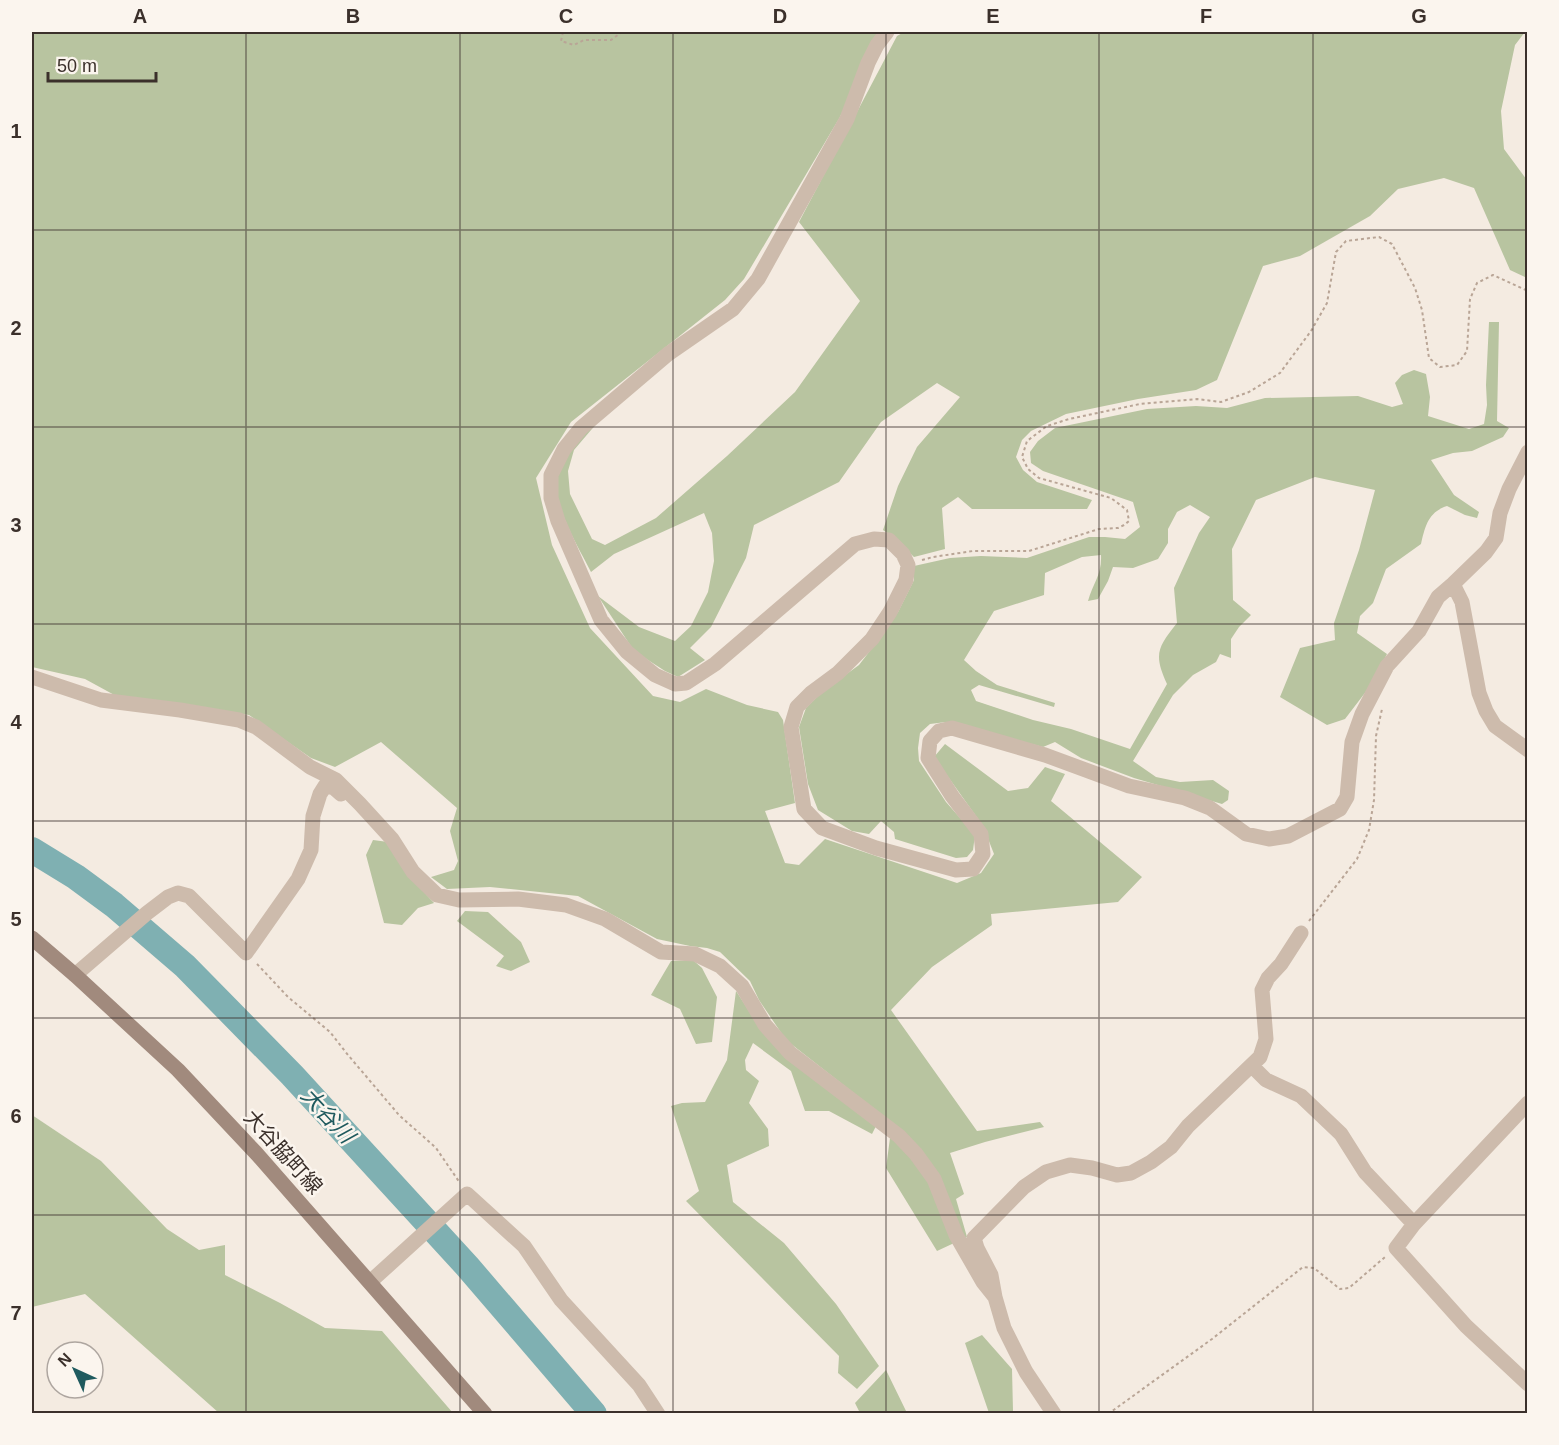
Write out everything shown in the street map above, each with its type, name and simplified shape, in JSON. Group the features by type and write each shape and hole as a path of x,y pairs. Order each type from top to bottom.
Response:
{"main road":[{"name":"大谷脇町線","path":"32,938 186,1078 256,1153 484,1413"}],"street":[{"path":"887,32 868,63 847,119 758,279 733,309 668,354 581,428 564,449 551,475 550,498 601,620 627,652 655,675 675,684 686,683 715,664 855,544 874,539 889,540 903,554 908,565 906,580 890,612 872,639 838,673 796,707 791,727 804,809 822,828 876,848 956,870 972,868 983,854 981,834 952,796 928,758 930,741 939,731 952,728 1045,755 1129,786 1185,798 1210,808 1246,834 1269,839 1288,836 1340,809 1347,797 1352,742 1362,714 1388,666 1419,631 1438,597 1486,552 1496,538 1500,513 1527,452"},
{"path":"1454,584 1462,602 1479,693 1486,711 1495,726 1527,750"},
{"path":"32,677 101,700 239,720 256,728 310,767 336,780 392,839 413,872 436,894 459,900 518,899 566,905 605,919 661,952 695,954 720,966 742,987 765,1025 790,1053 899,1136 916,1154 934,1179 956,1235 983,1282 995,1297"},
{"path":"75,975 147,913 168,897 178,893 189,896 246,953 298,879 311,850 313,816 320,794 326,786 333,787 348,802 360,804"},
{"path":"1054,1413 1026,1372 1004,1328 991,1275 974,1238 1024,1187 1046,1172 1070,1165 1117,1175 1131,1173 1171,1147 1188,1126 1260,1057 1266,1040 1262,990 1268,978 1281,964 1301,933"},
{"path":"1252,1066 1266,1080 1301,1096 1341,1134 1365,1172 1414,1224"},
{"path":"1527,1103 1414,1224 1396,1248 1466,1326 1527,1384"},
{"path":"370,1282 467,1194 524,1246 561,1300 639,1385 658,1413"}],"path":[{"path":"563,32 561,41 574,45 584,40 611,40 622,32"},
{"path":"908,565 933,557 973,551 1029,551 1099,529 1118,528 1125,525 1129,520 1127,510 1111,498 1039,478 1028,469 1022,457 1027,441 1047,426 1140,404 1197,399 1221,402 1249,392 1280,373 1311,331 1327,303 1336,252 1346,241 1379,237 1392,243 1422,310 1429,358 1440,367 1457,365 1467,351 1470,299 1477,283 1493,275 1527,291"},
{"path":"1301,933 1357,859 1369,830 1374,800 1376,736 1382,708"},
{"path":"246,953 288,997 330,1032 399,1115 436,1148 467,1194"},
{"path":"1108,1413 1212,1339 1303,1267 1314,1268 1340,1289 1349,1288 1396,1248"}],"green space":[{"path":"32,32 879,32 840,117 744,279 725,300 571,422 536,478 552,545 590,628 653,696 680,702 706,689 747,705 778,712 783,720 795,803 765,811 785,863 799,865 825,839 957,883 981,873 994,854 983,826 934,757 945,744 1008,791 1028,788 1045,767 1065,774 1051,801 1142,877 1118,902 991,914 992,925 932,967 891,1010 977,1131 1040,1122 1044,1127 950,1153 964,1194 956,1199 967,1237 937,1251 886,1168 892,1123 786,1040 759,1000 750,981 720,952 657,939 578,896 490,887 447,889 431,877 454,870 458,861 450,831 457,808 381,742 335,767 311,758 249,715 118,697 85,679 32,667"},
{"path":"904,32 1525,32 1515,45 1501,111 1504,149 1527,180 1527,278 1510,270 1474,188 1444,178 1398,189 1370,216 1300,256 1263,266 1217,380 1196,390 1066,414 1031,431 1022,440 1016,457 1023,470 1037,482 1092,500 1087,509 972,509 958,497 942,508 945,549 914,557 883,530 898,486 917,447 960,397 937,383 881,422 839,482 754,525 746,558 711,627 690,648 705,660 678,677 634,651 598,596 639,627 675,641 691,626 708,592 714,561 712,533 704,513 614,554 591,572 562,511 558,498 558,475 576,443 597,423 574,450 568,471 570,494 592,539 605,545 656,518 795,392 860,301 799,222 897,36"},
{"path":"1489,322 1499,322 1497,421 1509,428 1503,437 1472,451 1453,453 1431,460 1454,495 1479,512 1477,518 1447,506 1435,512 1428,521 1421,544 1386,569 1373,603 1360,616 1357,633 1387,654 1371,685 1345,719 1327,725 1280,697 1300,648 1335,640 1334,623 1359,550 1375,490 1315,477 1256,500 1232,549 1233,600 1251,615 1231,639 1231,658 1220,654 1216,662 1193,675 1173,695 1133,761 1156,777 1180,782 1213,780 1229,791 1228,800 1222,804 1134,778 1081,758 1055,742 1043,747 946,722 930,724 920,733 919,761 946,802 975,835 973,850 967,857 956,858 895,839 894,832 881,821 869,834 852,831 818,810 808,784 799,727 806,708 822,692 859,665 879,639 898,612 914,580 914,566 950,558 981,556 1027,558 1089,537 1125,539 1140,527 1133,502 1043,471 1031,463 1030,452 1038,441 1055,428 1147,409 1196,406 1227,408 1265,398 1358,396 1392,407 1403,404 1395,383 1402,375 1414,370 1426,374 1430,397 1428,416 1469,429 1484,424 1487,405","holes":["1190,505 1210,517 1199,533 1174,588 1177,623 1165,638 1159,658 1167,684 1130,749 976,701 971,690 979,685 1054,707 1055,703 997,685 964,660 994,611 1044,595 1045,573 1082,557 1101,555 1099,574 1088,601 1098,599 1113,567 1133,568 1158,559 1168,543 1168,529 1177,512"]},
{"path":"373,840 388,842 411,878 434,903 418,908 402,925 384,923 366,855"},
{"path":"465,911 488,912 521,942 530,962 511,971 496,966 504,956 457,921"},
{"path":"693,960 702,968 717,997 712,1042 696,1044 680,1009 651,995 671,961"},
{"path":"736,991 759,1026 877,1124 872,1134 829,1111 805,1111 791,1071 753,1043 745,1060 746,1070 759,1081 749,1103 768,1129 769,1146 727,1165 733,1202 784,1243 836,1304 879,1366 857,1389 838,1373 839,1356 686,1201 699,1191 671,1106 705,1102 727,1060"},
{"path":"32,1115 101,1161 167,1229 199,1250 225,1245 225,1275 325,1328 382,1331 453,1413 219,1413 85,1294 32,1307"},
{"path":"982,1335 1012,1369 1013,1411 1041,1411 1042,1413 989,1413 965,1343"},
{"path":"886,1370 907,1413 860,1413 855,1403"}],"waterway":[{"name":"大谷川","path":"32,850 76,877 114,905 185,966 292,1075 467,1266 594,1414"}]}
